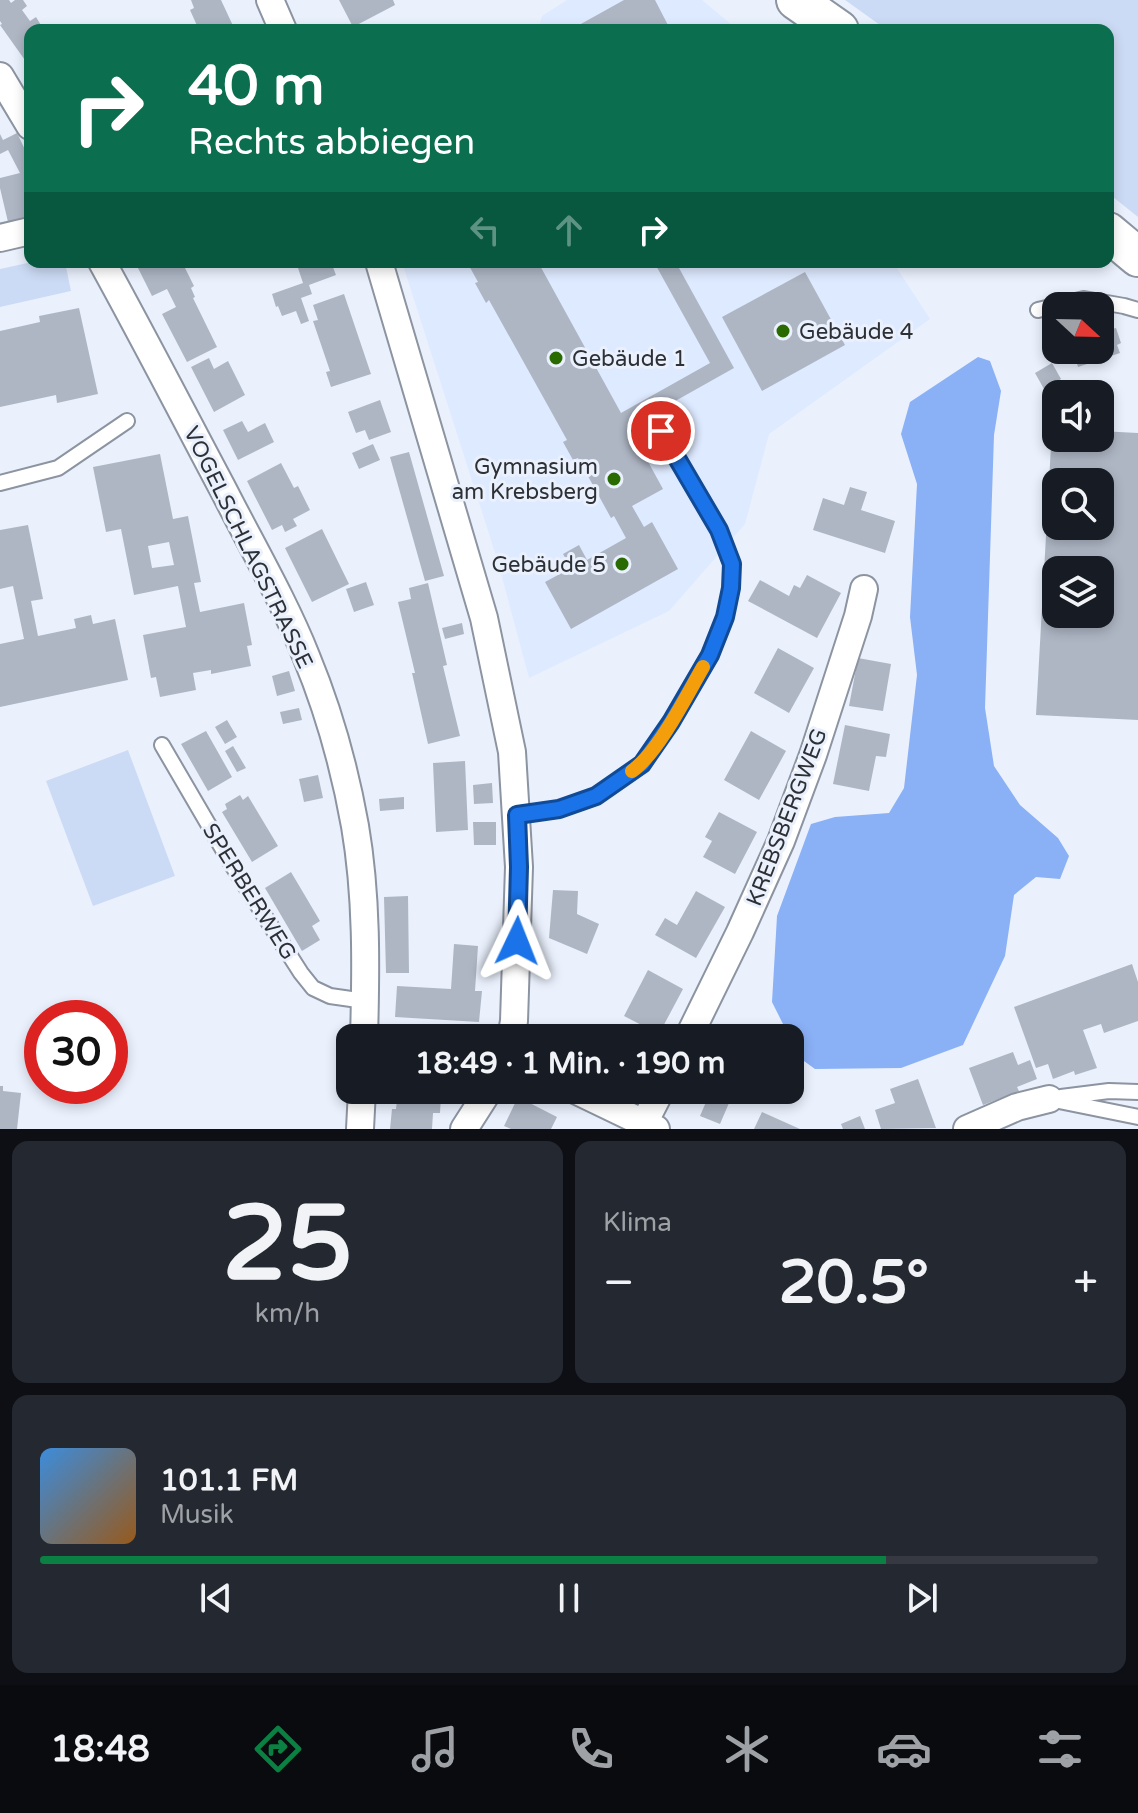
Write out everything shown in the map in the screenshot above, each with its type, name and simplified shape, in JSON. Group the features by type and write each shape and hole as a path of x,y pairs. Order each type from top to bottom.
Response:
{"main road":[{"path":"796,0 830,24"},
{"path":"1114,237 1138,257"}],"street":[{"path":"270,0 280,24"},
{"path":"0,76 24,116"},
{"path":"0,238 24,232"},
{"name":"VOGELSCHLAGSTRASSE","path":"105,268 272,585 306,656 335,742 354,823 366,919 364,1024"},
{"path":"381,268 484,618 512,752 519,867 513,1024"},
{"name":"KREBSBERGWEG","path":"695,1024 781,841 813,755 864,589"},
{"path":"967,1129 1017,1107 1049,1099"},
{"path":"360,1129 361,1104"},
{"path":"464,1129 480,1104"},
{"path":"604,1104 650,1126 657,1104"}],"lane":[{"path":"1038,310 1084,299 1138,310"},
{"path":"0,483 58,468 127,421"},
{"path":"517,815 559,809 596,796 642,764 710,655 725,617 732,564 719,530 661,431"},
{"name":"SPERBERWEG","path":"162,745 232,865 301,973 313,988 330,996 365,1001"},
{"path":"1049,1099 1109,1091 1138,1092"},
{"path":"1049,1099 1138,1117"}],"shaded area":[{"path":"567,0 702,0 731,24 540,24 542,16"},
{"path":"845,0 1138,0 1138,217 1114,198 1114,24 879,24"},
{"path":"24,264 24,268 66,268 71,291 0,307 0,269"},
{"name":"Gymnasium am Krebsberg","path":"404,268 897,268 930,319 769,434 745,524 669,611 529,678 498,562"},
{"path":"978,357 990,361 1001,391 994,435 985,708 994,766 1020,805 1058,838 1069,856 1060,879 1036,877 1014,895 1005,956 963,1045 901,1068 815,1069 804,1061 804,1024 783,1024 772,1002 777,916 811,824 835,817 889,813 904,788 917,675 910,617 917,484 901,434 910,402"},
{"path":"128,750 175,876 93,906 46,781"}],"building":[{"path":"0,0 11,3 23,0 27,6 22,10 30,21 36,17 40,24 24,24 24,59 0,25"},
{"path":"191,0 221,0 232,24 196,24 190,10 194,8"},
{"path":"339,0 393,0 395,5 359,24 351,24"},
{"path":"624,0 655,0 667,24 581,24"},
{"path":"17,133 24,148 24,218 8,222 0,178 20,173 8,150 0,154 0,134 3,140"},
{"path":"138,268 185,268 194,286 191,288 193,298 217,347 187,362 162,314 176,307 167,289 152,296"},
{"path":"298,268 333,268 336,275 309,285 312,294 301,298 309,321 301,324 296,311 282,316 272,294 303,283"},
{"path":"470,268 541,268 621,413 710,363 657,268 679,268 734,368 629,427 663,489 632,506 644,527 652,522 678,569 571,629 545,582 571,568 563,554 579,545 587,560 626,538 614,516 611,518 578,458 573,460 563,442 567,440 489,300 486,303 475,283 478,282"},
{"name":"Gebäude 4","path":"805,272 845,345 762,391 722,317"},
{"path":"344,294 371,374 331,387 326,372 330,371 313,321 318,320 313,305"},
{"path":"79,308 98,394 57,403 56,395 0,407 0,331 40,322 39,316"},
{"path":"1116,328 1121,343 1117,345 1120,353 1114,355"},
{"path":"209,358 214,369 228,361 245,395 214,412 191,367"},
{"path":"1053,364 1061,379 1042,380 1042,385 1035,373"},
{"path":"380,400 391,432 369,440 365,430 356,433 348,412"},
{"path":"242,421 248,432 265,423 274,442 238,460 223,430"},
{"path":"1114,432 1138,433 1138,720 1036,715 1042,607 1042,628 1114,628 1114,556 1045,556 1046,540 1114,540 1114,468 1050,468 1051,452 1114,452"},
{"path":"373,444 380,460 359,469 352,453"},
{"path":"409,452 444,576 425,581 390,457"},
{"path":"160,454 173,519 188,516 201,582 194,583 200,612 244,603 252,645 247,646 251,666 211,674 211,670 193,673 196,690 160,697 156,677 151,678 143,635 186,627 178,586 134,595 121,529 106,532 93,467","holes":["169,542 174,565 152,568 148,546"]},
{"path":"281,463 310,510 293,519 297,526 285,532 282,525 272,530 247,481"},
{"path":"850,487 867,492 861,510 895,521 885,553 813,530 823,498 844,505"},
{"path":"28,525 43,599 31,601 38,636 76,628 74,619 91,615 93,624 115,619 128,680 0,707 0,644 24,639 13,586 0,589 0,530"},
{"path":"322,529 349,584 312,602 285,548"},
{"path":"807,575 841,593 817,638 748,601 760,580 789,596 794,585 800,588"},
{"path":"366,582 374,605 354,612 346,589"},
{"path":"428,583 460,736 428,744 398,602 411,599 409,588"},
{"path":"462,623 464,634 445,639 442,628"},
{"path":"778,648 814,668 789,713 754,693"},
{"path":"858,658 891,664 883,711 849,706"},
{"path":"289,671 295,691 277,696 272,676"},
{"path":"299,708 302,720 283,724 280,712"},
{"path":"227,720 237,737 225,744 215,727"},
{"path":"845,725 890,734 886,757 876,756 869,791 833,784"},
{"path":"206,731 232,777 208,791 181,744"},
{"path":"751,731 786,751 759,800 724,780"},
{"path":"233,746 246,768 237,772 225,751"},
{"path":"465,761 468,830 436,832 433,763"},
{"path":"318,775 323,798 304,802 299,779"},
{"path":"492,783 493,803 474,804 473,785"},
{"path":"240,795 243,800 248,796 278,846 252,862 222,812 227,809 225,804"},
{"path":"404,797 404,809 380,811 379,799"},
{"path":"719,812 757,832 735,874 703,857 712,841 705,837"},
{"path":"473,822 496,822 496,845 474,845"},
{"path":"291,872 320,921 312,926 320,940 302,951 265,888"},
{"path":"553,890 578,891 577,914 599,924 587,954 549,938"},
{"path":"696,891 725,907 696,958 655,935 665,918 677,925"},
{"path":"408,896 409,973 386,973 384,897"},
{"path":"454,944 478,946 475,991 482,991 479,1022 395,1017 397,986 451,989"},
{"path":"1132,964 1138,982 1138,1021 1104,1033 1101,1024 1083,1030 1097,1068 1075,1075 1074,1071 1053,1079 1048,1064 1036,1068 1014,1007"},
{"path":"648,970 683,989 664,1024 640,1024 624,1016"},
{"path":"1013,1052 1018,1065 1030,1060 1037,1079 1017,1087 1019,1091 983,1105 969,1068"},
{"path":"918,1079 936,1128 881,1129 875,1110 895,1103 890,1089"},
{"path":"0,1086 3,1086 3,1091 21,1093 17,1129 0,1129"},
{"path":"397,1104 441,1104 440,1113 433,1113 432,1129 390,1129 392,1109 396,1109"},
{"path":"515,1104 532,1104 557,1117 551,1129 511,1129 504,1126"},
{"path":"705,1104 729,1104 720,1124 700,1116"},
{"path":"762,1112 800,1129 754,1129"},
{"path":"860,1116 865,1129 843,1129 841,1124"}],"slow traffic":[{"path":"632,771 642,764 671,722 703,667"}],"place":[{"name":"Gebäude 4","path":"783,331"},
{"name":"Gebäude 1","path":"556,358"},
{"name":"Gymnasium am Krebsberg","path":"614,479"},
{"name":"Gebäude 5","path":"622,564"}],"route":[{"path":"517,941 517,815 559,809 596,796 642,764 710,655 725,617 732,564 719,530 661,431"}]}
